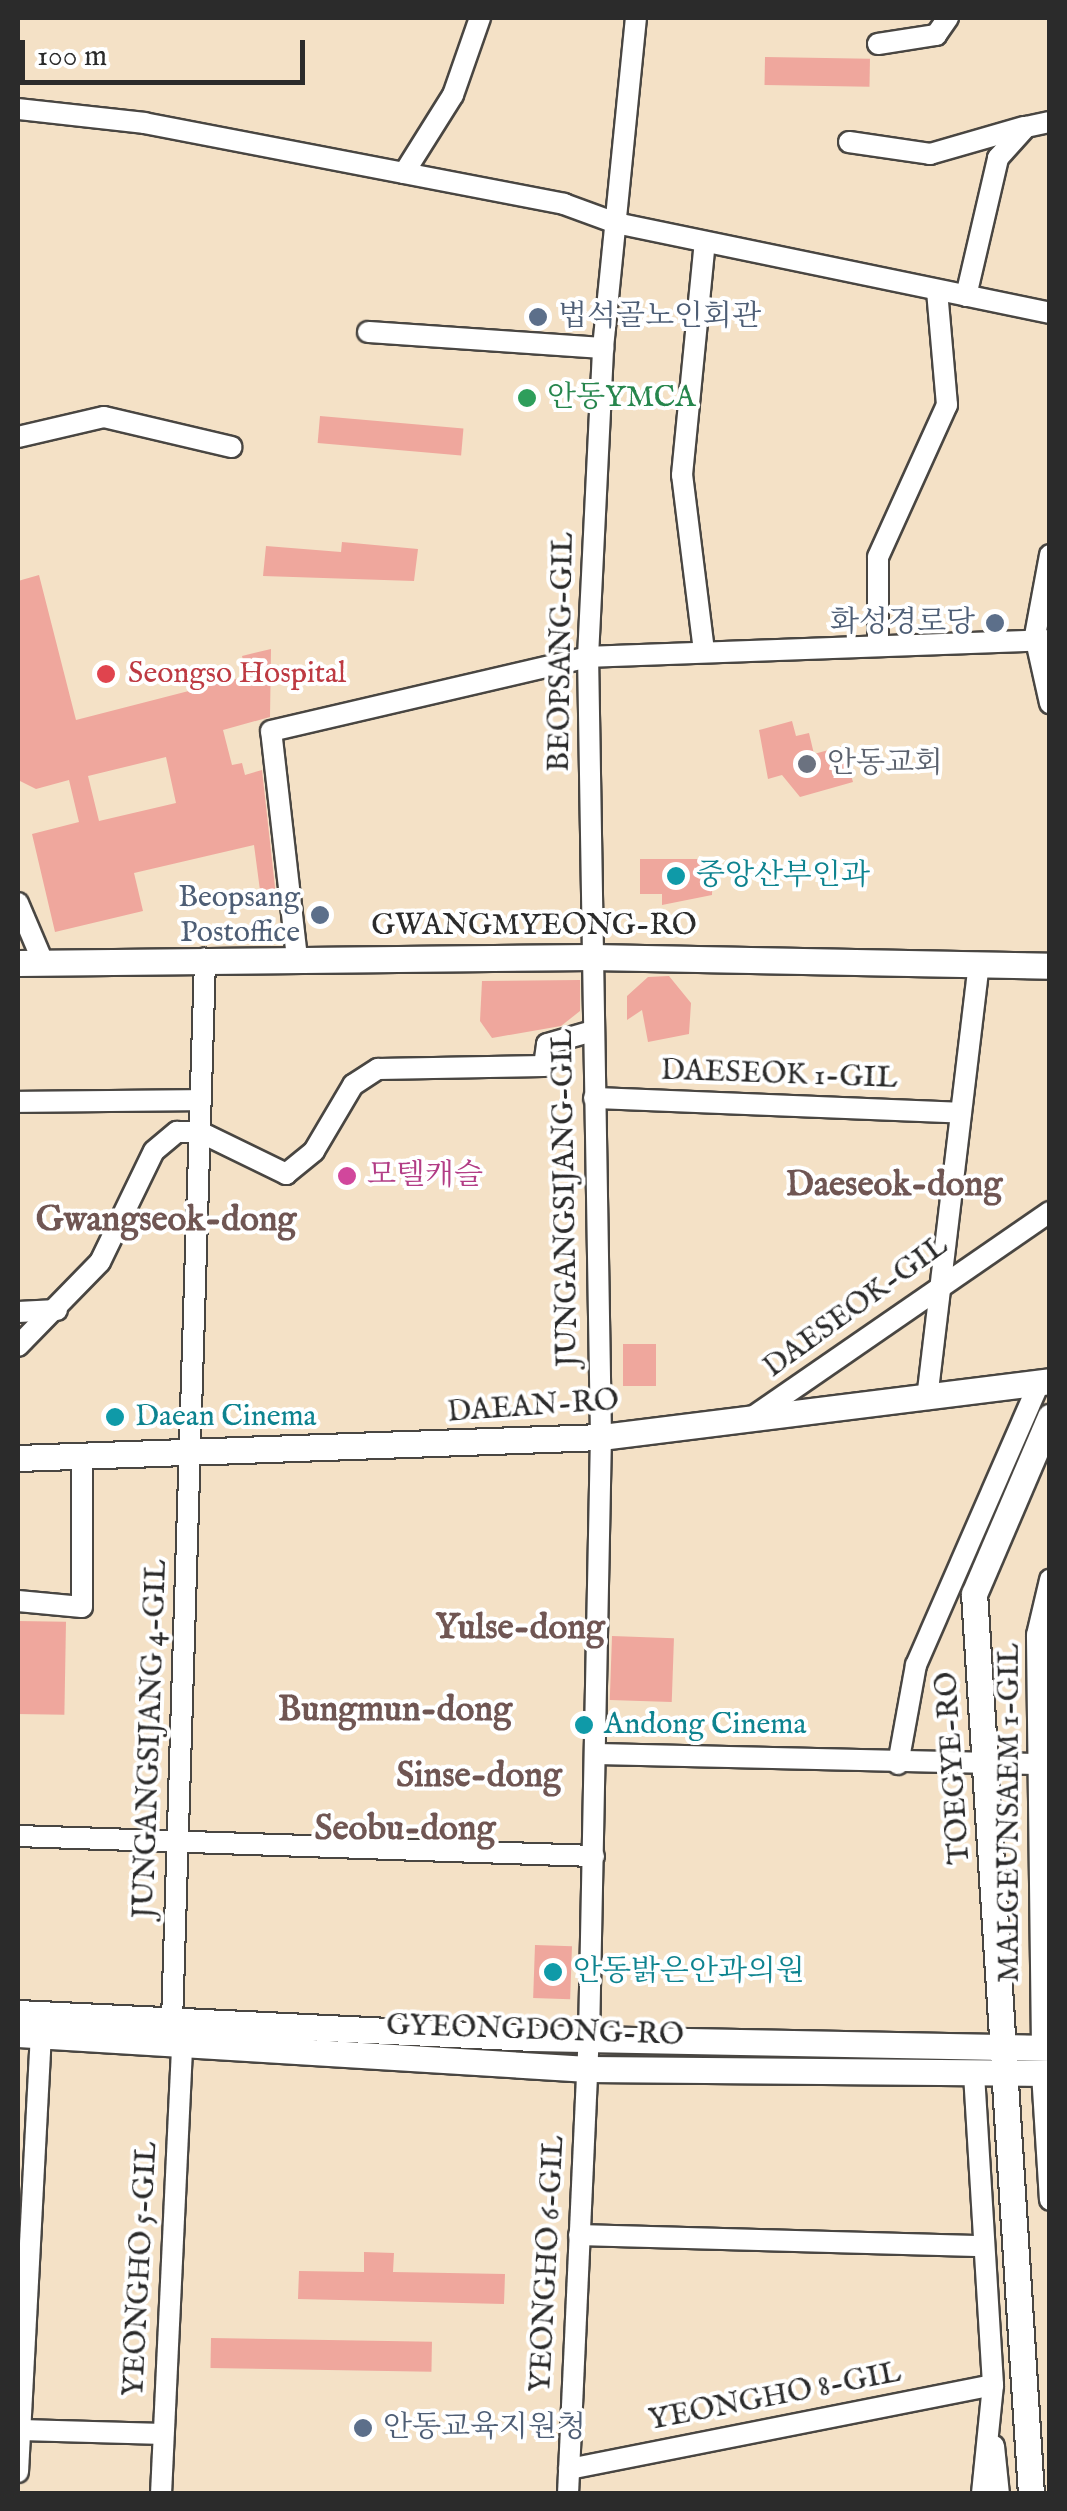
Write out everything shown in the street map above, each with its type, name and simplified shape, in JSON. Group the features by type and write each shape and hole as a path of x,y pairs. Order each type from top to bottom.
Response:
{"street":[{"path":"404,174 452,95 480,18"},
{"name":"BEOPSANG-GIL","path":"592,957 588,657 603,348 636,18"},
{"path":"878,44 936,35 948,18"},
{"path":"18,109 564,204 616,223 1050,314"},
{"path":"849,142 930,154 1050,122"},
{"path":"966,296 998,158 1026,127"},
{"path":"704,651 682,475 706,242"},
{"path":"878,642 878,556 948,405 937,290"},
{"path":"368,332 603,348"},
{"path":"18,437 104,418 232,447"},
{"path":"1050,555 1042,638 1050,703"},
{"path":"297,958 270,731 588,657 1042,638"},
{"path":"18,903 30,962"},
{"name":"GWANGMYEONG-RO","path":"30,962 592,957 1050,966"},
{"name":"JUNGANGSIJANG-GIL","path":"589,2038 601,1437 592,957"},
{"name":"JUNGANGSIJANG 4-GIL","path":"172,2022 205,959"},
{"path":"927,1399 979,963"},
{"path":"1018,966 1050,978"},
{"path":"18,1346 57,1310 126,1221 154,1152 177,1132 200,1132 286,1174 314,1152 353,1085 378,1069 544,1066 547,1044 593,1031"},
{"name":"DAESEOK 1-GIL","path":"594,1098 961,1112"},
{"path":"18,1102 201,1100"},
{"name":"DAESEOK-GIL","path":"748,1421 941,1280 1050,1212"},
{"path":"18,1312 57,1310"},
{"path":"898,1764 916,1664 1044,1382"},
{"name":"DAEAN-RO","path":"18,1458 192,1458 601,1437 1044,1382"},
{"name":"TOEGYE-RO","path":"1031,2494 1003,2073 988,1762 974,1594 1050,1417"},
{"path":"18,1601 82,1607 82,1458"},
{"name":"MALGEUNSAEM 1-GIL","path":"1050,1580 1037,1636 1043,1764 1050,2200"},
{"path":"596,1754 898,1764 1043,1764"},
{"path":"18,1836 594,1856"},
{"name":"GYEONGDONG-RO","path":"18,2013 589,2038 1002,2046 1046,2060"},
{"path":"18,2472 29,2035"},
{"name":"GYEONGDONG-RO","path":"29,2035 588,2068 974,2074 1003,2073 1046,2060"},
{"name":"YEONGHO 6-GIL","path":"568,2494 589,2038"},
{"name":"YEONGHO 5-GIL","path":"160,2494 182,2046"},
{"path":"974,2074 992,2385 982,2494"},
{"path":"578,2235 984,2246"},
{"name":"YEONGHO 8-GIL","path":"570,2468 992,2385"},
{"path":"989,2417 999,2494"},
{"path":"22,2430 163,2434"}],"building":[{"path":"765,57 870,59 869,87 765,85"},
{"path":"320,416 463,429 461,455 318,443"},
{"path":"342,542 418,549 414,581 263,576 266,546 341,552"},
{"name":"Seongso Hospital","path":"39,575 76,720 247,676 242,656 271,649 270,717 223,730 232,765 242,763 245,775 262,770 276,896 261,898 254,845 134,873 143,911 55,932 32,834 79,822 69,780 36,789 18,780 18,581","holes":["166,757 176,803 99,821 88,776"]},
{"name":"안동교회","path":"792,721 796,736 809,733 814,754 843,746 853,782 800,797 782,775 768,779 759,730"},
{"name":"중앙산부인과","path":"640,859 713,859 712,895 662,905 662,894 640,894"},
{"path":"669,976 691,1003 689,1034 648,1042 642,1010 627,1020 627,996 648,977"},
{"path":"580,980 580,1011 561,1026 492,1038 480,1021 482,981"},
{"path":"623,1344 656,1344 656,1386 623,1386"},
{"path":"18,1621 66,1622 64,1715 18,1714"},
{"path":"612,1636 674,1638 672,1702 610,1700"},
{"name":"안동밝은안과의원","path":"535,1945 572,1946 570,1999 533,1998"},
{"path":"364,2252 394,2253 393,2272 505,2274 504,2304 298,2299 299,2271 364,2272"},
{"path":"211,2338 432,2342 431,2372 210,2368"}],"place":[{"name":"법석골노인회관","path":"538,317"},
{"name":"안동YMCA","path":"527,398"},
{"name":"화성경로당","path":"995,623"},
{"name":"Seongso Hospital","path":"106,674"},
{"name":"안동교회","path":"807,764"},
{"name":"중앙산부인과","path":"676,876"},
{"name":"Beopsang Postoffice","path":"320,915"},
{"name":"모텔캐슬","path":"347,1176"},
{"name":"Daean Cinema","path":"115,1417"},
{"name":"Andong Cinema","path":"584,1725"},
{"name":"안동밝은안과의원","path":"553,1972"},
{"name":"안동교육지원청","path":"363,2428"}],"district":[{"name":"Daeseok-dong","path":"894,1186"},
{"name":"Gwangseok-dong","path":"166,1221"},
{"name":"Yulse-dong","path":"520,1629"},
{"name":"Bungmun-dong","path":"395,1711"},
{"name":"Sinse-dong","path":"479,1777"},
{"name":"Seobu-dong","path":"405,1830"}]}
